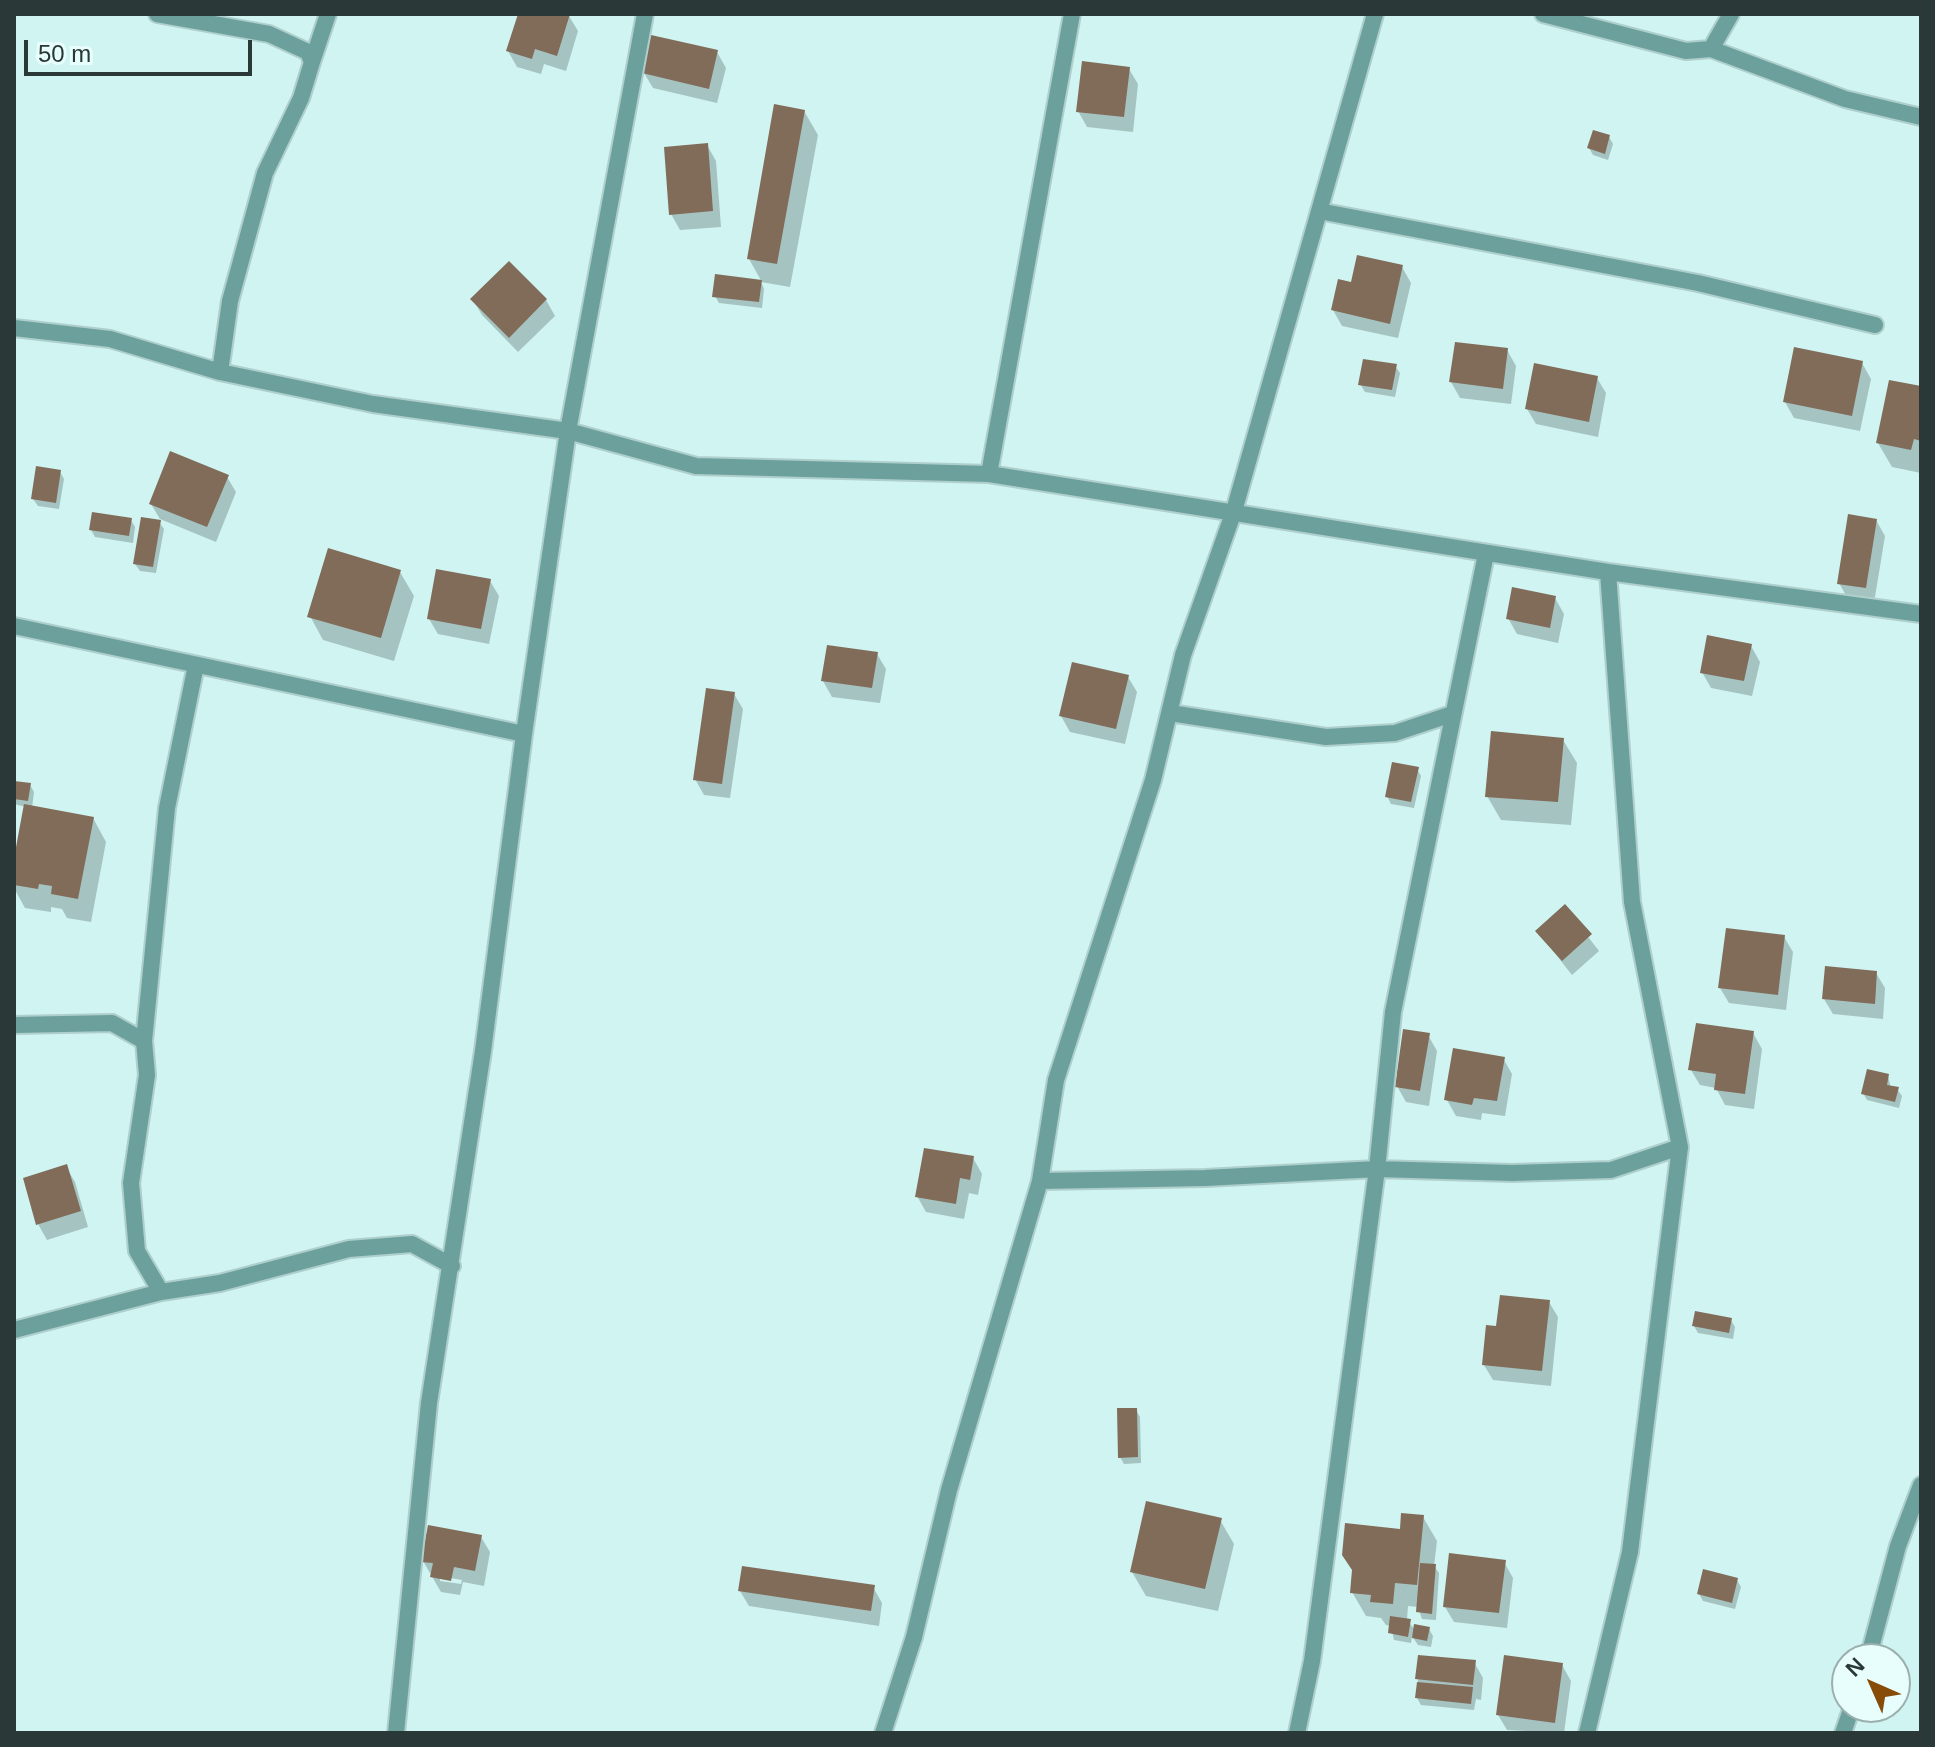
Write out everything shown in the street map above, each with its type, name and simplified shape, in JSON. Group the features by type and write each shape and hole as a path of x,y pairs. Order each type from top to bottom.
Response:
{"street":[{"path":"157,14 269,34 308,52 312,62"},
{"path":"220,372 230,301 265,173 301,98 328,14"},
{"path":"396,1733 429,1403 452,1266 524,734 568,431 645,14"},
{"path":"989,474 1072,14"},
{"path":"883,1733 914,1637 949,1490 1040,1181 1056,1080 1153,780 1183,655 1234,511 1375,14"},
{"path":"1543,14 1686,51 1711,49 1845,99 1921,117"},
{"path":"1711,49 1731,14"},
{"path":"1319,211 1698,283 1875,325"},
{"path":"14,328 110,339 220,372 373,404 568,431 696,466 989,474 1234,511 1486,554 1921,614"},
{"path":"1297,1733 1312,1661 1377,1169 1393,1012 1486,554"},
{"path":"1587,1733 1630,1552 1680,1147 1632,902 1608,572"},
{"path":"14,626 524,734"},
{"path":"161,1292 137,1251 131,1183 147,1075 144,1041 167,808 196,665"},
{"path":"1170,713 1326,737 1395,733 1452,714"},
{"path":"14,1025 112,1023 144,1041"},
{"path":"1040,1181 1205,1178 1377,1169 1512,1173 1611,1170 1680,1147"},
{"path":"14,1330 161,1292 220,1283 349,1249 412,1244 452,1266"},
{"path":"1872,1643 1898,1546 1921,1485"}],"building":[{"path":"518,14 570,14 557,56 535,49 532,59 506,51"},
{"path":"651,35 718,50 709,89 642,73"},
{"path":"1082,61 1130,67 1124,117 1076,112"},
{"path":"774,104 805,110 777,264 747,259"},
{"path":"1593,130 1610,135 1605,154 1587,148"},
{"path":"708,143 713,211 669,215 664,147"},
{"path":"1357,255 1403,265 1390,324 1331,310 1338,279 1351,282"},
{"path":"509,261 547,299 509,338 470,299"},
{"path":"715,274 762,280 759,302 712,297"},
{"path":"1455,342 1508,348 1503,389 1449,382"},
{"path":"1794,347 1863,361 1852,416 1783,402"},
{"path":"1363,359 1397,364 1392,390 1358,385"},
{"path":"1534,363 1598,376 1589,422 1525,409"},
{"path":"1889,380 1921,386 1921,441 1914,439 1911,450 1876,443"},
{"path":"170,451 229,475 207,527 149,504"},
{"path":"36,466 61,470 56,503 31,499"},
{"path":"92,512 132,518 129,536 89,530"},
{"path":"1848,514 1877,519 1866,588 1837,584"},
{"path":"141,517 161,520 153,567 133,564"},
{"path":"328,548 401,570 381,638 307,617"},
{"path":"436,569 491,579 481,629 427,619"},
{"path":"1512,587 1556,596 1550,628 1506,619"},
{"path":"1707,635 1752,644 1744,681 1700,673"},
{"path":"827,645 878,652 872,688 821,681"},
{"path":"1072,662 1129,675 1116,729 1059,716"},
{"path":"706,688 735,692 722,784 693,780"},
{"path":"1491,731 1564,738 1558,802 1485,797"},
{"path":"1392,762 1419,767 1411,802 1385,797"},
{"path":"14,781 31,783 28,801 14,799"},
{"path":"24,804 94,817 78,899 51,894 52,886 39,884 38,889 14,885 14,858"},
{"path":"1565,904 1592,934 1562,961 1535,931"},
{"path":"1726,928 1785,935 1778,995 1718,988"},
{"path":"1825,966 1877,971 1875,1004 1822,999"},
{"path":"1696,1023 1754,1031 1745,1094 1714,1090 1716,1074 1688,1070"},
{"path":"1403,1029 1430,1033 1420,1091 1395,1087"},
{"path":"1453,1048 1505,1057 1497,1101 1474,1098 1472,1105 1444,1100"},
{"path":"1867,1069 1889,1074 1887,1085 1899,1087 1895,1102 1861,1094"},
{"path":"924,1148 974,1156 970,1180 960,1178 956,1204 915,1197"},
{"path":"67,1164 81,1211 36,1225 23,1178"},
{"path":"1500,1295 1550,1300 1542,1371 1482,1365 1486,1325 1496,1326"},
{"path":"1695,1311 1732,1318 1729,1333 1692,1326"},
{"path":"1117,1408 1137,1408 1138,1457 1118,1458"},
{"path":"1146,1501 1222,1518 1205,1589 1130,1572"},
{"path":"1401,1513 1424,1515 1417,1585 1395,1583 1393,1604 1370,1602 1371,1595 1350,1593 1352,1570 1342,1555 1345,1523 1400,1529"},
{"path":"428,1525 482,1535 475,1571 454,1567 451,1581 430,1577 433,1563 421,1562"},
{"path":"1449,1553 1506,1560 1499,1613 1443,1607"},
{"path":"1420,1563 1436,1564 1432,1614 1416,1612"},
{"path":"742,1566 875,1585 871,1611 738,1591"},
{"path":"1703,1569 1738,1578 1732,1603 1697,1594"},
{"path":"1390,1616 1411,1619 1408,1637 1388,1633"},
{"path":"1414,1624 1430,1627 1427,1641 1412,1638"},
{"path":"1418,1655 1476,1660 1473,1685 1415,1679"},
{"path":"1504,1655 1563,1663 1555,1723 1496,1715"},
{"path":"1417,1682 1473,1687 1471,1704 1415,1698"}]}
